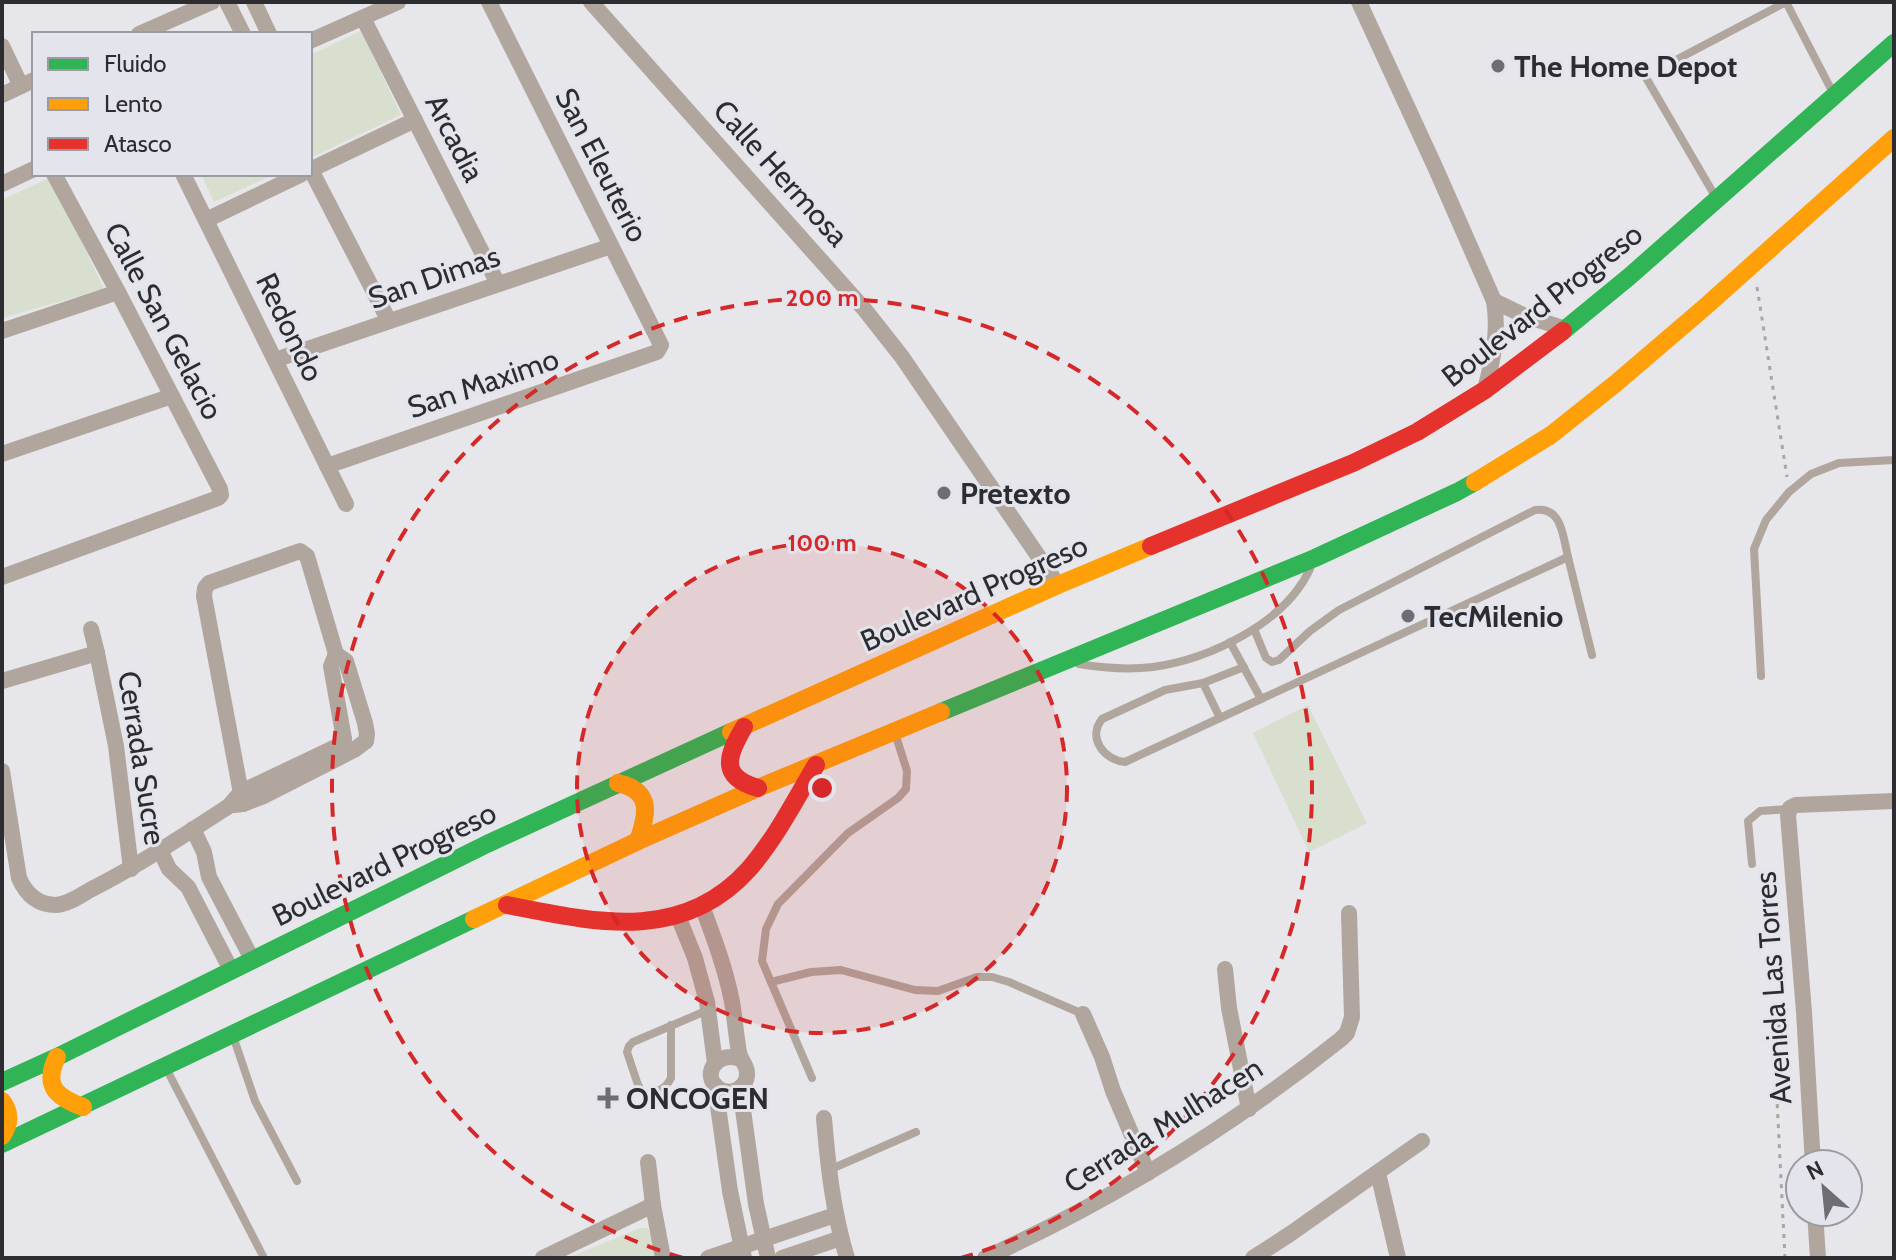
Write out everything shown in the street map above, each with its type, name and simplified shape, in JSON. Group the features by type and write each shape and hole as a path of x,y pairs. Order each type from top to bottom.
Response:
{"main road":[{"name":"Boulevard Progreso","path":"2,1082 618,783 1058,585 1353,463 1417,432 1485,390 1566,329 1894,43"},
{"path":"2,1144 638,841 758,788 1315,558 1457,492 1551,435 1627,375 1894,138"},
{"path":"744,727 731,752 732,777 743,786 758,788"},
{"path":"507,905 611,922 643,922 678,916 702,906 731,886 748,869 816,765"},
{"path":"618,783 630,785 639,791 645,803 647,815 638,841"},
{"path":"57,1057 51,1067 53,1089 60,1098 83,1107"},
{"path":"2,1101 10,1112 10,1124 2,1136"}],"street":[{"path":"144,32 212,2"},
{"path":"227,2 242,32"},
{"path":"254,2 268,32"},
{"path":"312,40 398,2"},
{"name":"San Eleuterio","path":"489,2 661,345 657,352"},
{"name":"Calle Hermosa","path":"591,2 865,310 902,357 1058,585"},
{"path":"1359,2 1494,301 1497,320 1493,358 1485,390"},
{"name":"Arcadia","path":"363,18 498,284"},
{"path":"2,46 28,83 2,95"},
{"path":"312,169 415,120"},
{"path":"2,184 32,170"},
{"path":"312,174 389,321"},
{"name":"Calle San Gelacio","path":"2,577 221,495 55,176"},
{"name":"Redondo","path":"184,176 346,504"},
{"path":"206,220 298,176"},
{"name":"San Dimas","path":"275,360 611,246"},
{"path":"2,331 118,292"},
{"path":"1494,301 1523,315 1566,329"},
{"name":"San Maximo","path":"327,466 657,352"},
{"path":"2,454 172,396"},
{"path":"300,551 307,556 336,654 346,661 365,723 366,741 354,750 237,801 205,588 209,583 300,551"},
{"name":"Cerrada Sucre","path":"2,771 19,878 32,898 44,903 63,904 131,869 116,746 91,629"},
{"name":"Cerrada Sucre","path":"2,681 97,653"},
{"path":"131,869 237,801 340,745 344,739 331,666 336,654"},
{"path":"344,739 366,741"},
{"path":"1790,808 1796,805 1894,801"},
{"name":"Avenida Las Torres","path":"1790,808 1788,815 1812,1148"},
{"path":"193,829 206,859 209,877 252,959"},
{"path":"160,850 169,869 188,887 231,970"},
{"path":"188,887 209,877"},
{"path":"702,906 724,971 740,1059 747,1073 747,1079 735,1091 724,1091 715,1085"},
{"name":"Cerrada Mulhacen","path":"985,1258 1148,1173 1249,1109 1341,1039 1347,1033 1352,1017 1349,913"},
{"path":"678,916 695,958 708,1010 715,1063"},
{"path":"1225,969 1229,1008 1249,1109"},
{"path":"1083,1014 1148,1173"},
{"path":"740,1059 729,1056 719,1059 711,1074 743,1252"},
{"path":"740,1088 756,1204 768,1258"},
{"path":"824,1118 835,1215 847,1258"},
{"path":"1253,1258 1422,1141"},
{"path":"648,1162 663,1258"},
{"path":"1378,1173 1398,1258"},
{"path":"543,1258 653,1205"},
{"path":"708,1258 743,1252 764,1239 835,1215"},
{"path":"1816,1228 1818,1258"},
{"path":"782,1258 841,1238"}],"lane":[{"path":"1674,61 1786,2 1835,95"},
{"path":"1645,76 1717,199"},
{"path":"1761,676 1754,549 1766,520 1789,492 1811,474 1839,463 1894,460"},
{"path":"1254,629 1266,658 1272,662 1279,660 1310,631 1339,610 1544,508 1559,519 1592,655"},
{"path":"1244,667 1203,683 1165,690 1102,719 1096,731 1099,744 1115,761 1125,762 1568,557"},
{"path":"1066,662 1101,668 1155,666 1193,657 1230,642 1279,611 1304,581 1315,558"},
{"path":"1230,642 1261,699"},
{"path":"1203,683 1220,718"},
{"path":"812,1078 762,961 766,929 778,904 848,833 906,789 907,771 895,733"},
{"path":"1752,864 1748,821 1760,811 1790,808"},
{"path":"771,982 811,972 841,970 915,990 938,991 977,977 992,977 1083,1014"},
{"path":"671,1025 671,1078 660,1091 646,1094 637,1082 627,1052 629,1046 633,1042 671,1025 708,1010"},
{"path":"232,1036 255,1101 297,1181"},
{"path":"166,1068 264,1258"},
{"path":"828,1170 916,1132"}],"path":[{"path":"1754,263 1789,492"},
{"path":"1785,1258 1775,1080 1776,1045 1782,1020 1804,1012"}],"green space":[{"path":"361,31 401,115 312,157 312,54"},
{"path":"202,176 271,176 214,202"},
{"path":"51,177 104,289 2,318 2,200"},
{"path":"1308,705 1367,823 1309,852 1253,733"},
{"path":"640,1228 647,1228 657,1258 568,1258"}],"traffic: fast":[{"path":"1563,331 1630,276 1894,43"},
{"path":"941,712 1315,558 1475,482"},
{"path":"2,1082 487,844 731,732"},
{"path":"2,1144 474,919"}],"traffic: slow":[{"path":"1475,482 1551,435 1615,384 1894,138"},
{"path":"731,732 1151,546"},
{"path":"474,919 638,841 941,712"},
{"path":"618,783 642,797 645,812 638,841"},
{"path":"57,1057 51,1076 55,1089 66,1099 83,1107"},
{"path":"2,1101 8,1118 2,1136"}],"traffic: jam":[{"path":"1151,546 1353,463 1417,432 1485,390 1563,331"},
{"path":"744,727 730,764 737,778 758,788"},
{"path":"507,905 572,917 636,922 666,918 695,909 723,893 749,869 777,832 816,765"}],"place":[{"name":"The Home Depot","path":"1498,66"},
{"name":"Pretexto","path":"944,493"},
{"name":"TecMilenio","path":"1408,616"},
{"name":"ONCOGEN","path":"608,1098"}]}
